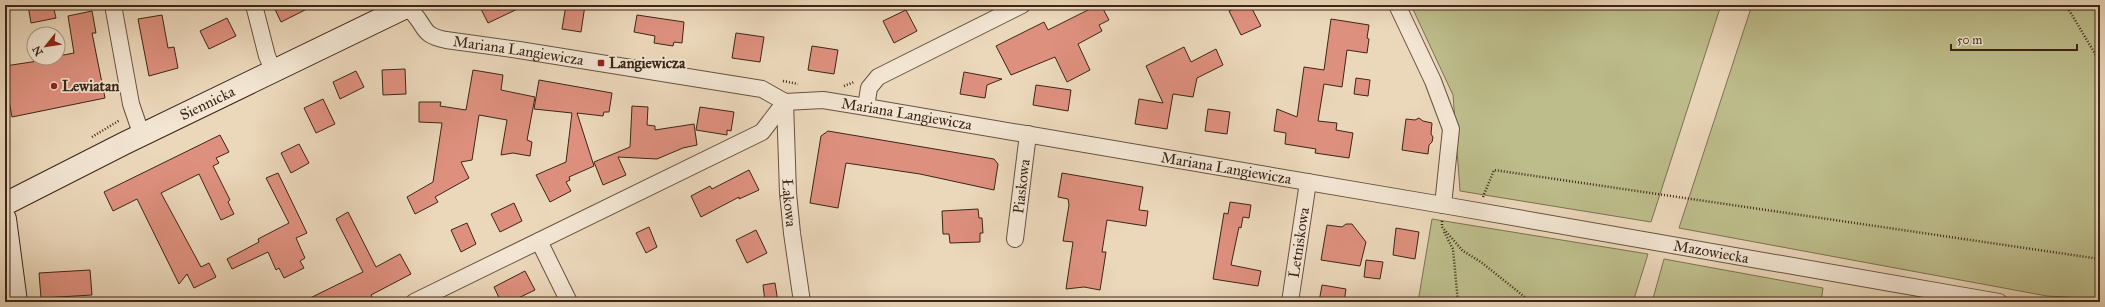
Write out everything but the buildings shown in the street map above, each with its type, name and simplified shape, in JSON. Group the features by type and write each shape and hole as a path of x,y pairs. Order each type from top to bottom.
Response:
{"main road":[{"name":"Siennicka","path":"5,204 407,6"},
{"path":"5,219 16,302"}],"street":[{"path":"113,5 131,104 142,136"},
{"path":"254,5 267,56 274,72"},
{"path":"866,107 869,88 878,77 1022,5"},
{"path":"1397,5 1433,81 1451,129 1443,205"},
{"name":"Mariana Langiewicza","path":"407,6 415,15 423,29 436,38 762,89 785,102 823,100 1422,202"},
{"path":"414,302 762,132 785,102"},
{"name":"Łąkowa","path":"785,102 790,213 802,302"},
{"name":"Piaskowa","path":"1015,239 1028,134"},
{"name":"Letniskowa","path":"1290,302 1308,182"},
{"name":"Mazowiecka","path":"1422,202 1999,302"},
{"path":"539,241 569,302"}],"path":[{"path":"2066,5 2100,62"},
{"path":"86,141 113,123 126,117"},
{"path":"1478,211 1494,170 2100,259"},
{"path":"1443,205 1442,228 1453,249 1458,302"},
{"path":"1442,228 1463,251 1481,262 1531,302"}],"green space":[{"path":"1411,5 1721,5 1651,222 1460,191 1453,95"},
{"path":"1752,5 2100,5 2100,299 2047,296 1679,228"},
{"path":"1432,219 1648,254 1633,302 1418,302"},
{"path":"1664,259 1823,288 1821,302 1652,302"}],"place":[{"name":"Langiewicza","path":"601,63"},
{"name":"Lewiatan","path":"54,86"}]}
